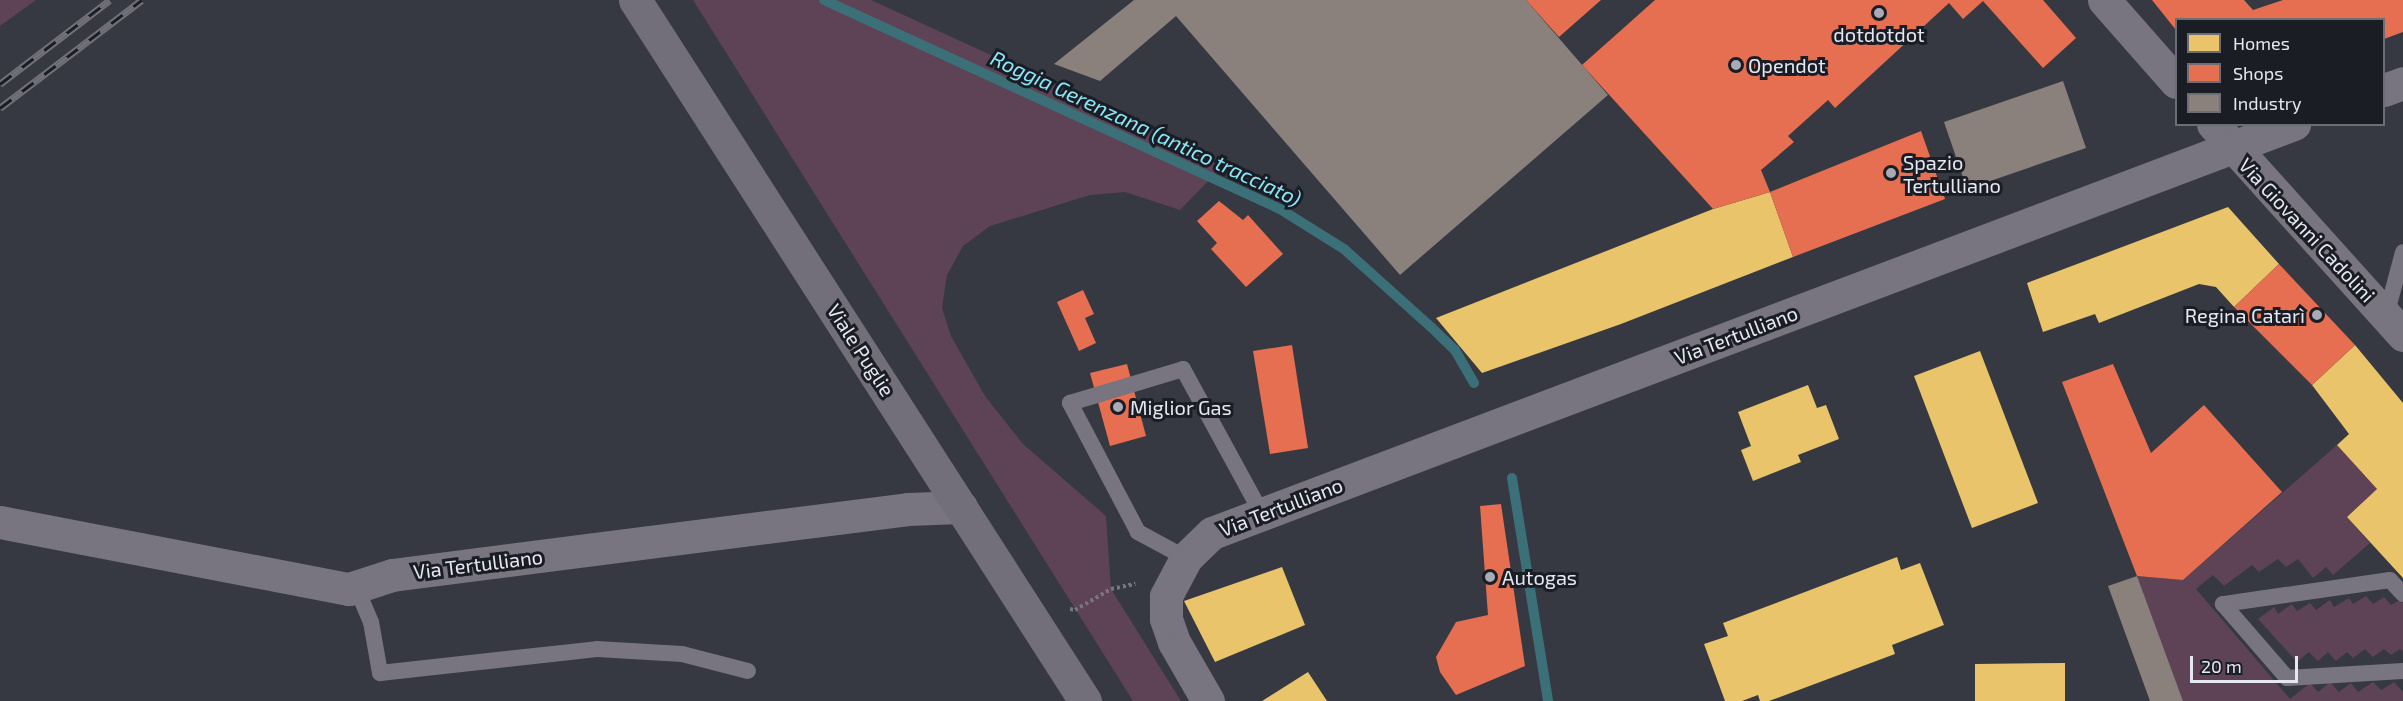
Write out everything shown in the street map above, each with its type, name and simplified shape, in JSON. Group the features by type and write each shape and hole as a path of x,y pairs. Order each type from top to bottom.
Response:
{"main road":[{"name":"Viale Puglie","path":"636,0 1085,701"}],"street":[{"path":"2104,0 2175,81"},
{"path":"2385,90 2403,83"},
{"name":"Via Tertulliano","path":"1186,558 1212,533 2222,136 2282,126"},
{"name":"Via Giovanni Cadolini","path":"2222,136 2395,326"},
{"name":"Via Tertulliano","path":"0,522 337,589 356,587 392,575 908,509 962,507"},
{"path":"1186,558 1166,596 1166,619 1186,667 1208,701"}],"lane":[{"path":"2395,326 2403,252"},
{"path":"1186,558 1138,532 1070,403 1183,369 1262,514"},
{"path":"2403,594 2390,580 2223,604 2287,678 2403,670"},
{"path":"356,587 371,622 380,673 597,649 682,654 748,671"}],"path":[{"path":"1070,609 1075,610 1111,589"}],"shaded area":[{"path":"0,0 36,0 0,26"},
{"path":"693,0 871,0 1226,163 1180,210 1125,192 1090,195 990,226 963,246 947,275 942,308 951,336 985,396 1023,444 1106,516 1111,589 1181,701 1133,701"},
{"path":"2337,445 2377,489 2347,517 2370,543 2333,575 2326,567 2313,578 2298,559 2286,567 2278,559 2259,572 2252,565 2224,586 2213,575 2196,589 2290,699 2310,683 2318,692 2330,682 2339,692 2351,683 2358,692 2373,682 2381,690 2394,682 2403,692 2403,701 2183,701 2137,576 2183,580"},
{"path":"2366,596 2373,604 2384,597 2391,605 2400,600 2403,603 2403,651 2400,649 2391,655 2384,649 2373,657 2365,649 2353,658 2347,652 2336,661 2328,652 2318,661 2309,652 2297,662 2258,619 2274,607 2278,614 2292,604 2297,611 2310,603 2316,610 2330,600 2334,607 2349,598 2353,604"}],"building: Homes":[{"path":"1770,192 1793,257 1621,324 1482,373 1436,318 1713,209"},
{"path":"2228,207 2279,264 2234,307 2216,287 2199,284 2099,323 2095,314 2043,332 2027,283"},
{"path":"2355,345 2403,403 2403,578 2347,517 2377,489 2337,445 2349,434 2312,385"},
{"path":"1980,351 2038,503 1972,528 1914,376"},
{"path":"1808,385 1817,408 1826,405 1839,439 1798,455 1801,462 1753,481 1741,450 1751,446 1738,412"},
{"path":"1897,557 1901,570 1920,563 1944,625 1892,645 1895,654 1769,701 1760,701 1758,695 1742,701 1725,701 1704,644 1728,636 1723,623"},
{"path":"1282,567 1305,625 1215,662 1184,601"},
{"path":"2065,663 2065,701 1975,701 1975,664"},
{"path":"1308,672 1327,701 1262,701"}],"building: Shops":[{"path":"1526,0 1601,0 1559,37"},
{"path":"1655,0 2043,0 2076,38 2043,68 1983,1 1963,19 1949,3 1835,108 1828,100 1788,136 1794,142 1761,170 1770,192 1713,209 1582,65"},
{"path":"2152,0 2244,0 2253,10 2283,0 2403,0 2403,32 2385,39 2385,18 2175,18 2175,29"},
{"path":"1921,131 1945,199 1793,257 1770,192"},
{"path":"1219,201 1243,220 1248,215 1283,254 1246,287 1211,249 1217,243 1197,221"},
{"path":"2279,264 2355,345 2312,385 2234,307"},
{"path":"1083,290 1094,314 1085,318 1096,343 1079,351 1057,302"},
{"path":"1292,345 1308,448 1270,454 1253,351"},
{"path":"1127,364 1146,436 1110,446 1090,373"},
{"path":"2113,364 2151,453 2204,405 2282,492 2183,580 2137,576 2062,382"},
{"path":"1501,504 1525,666 1456,695 1440,672 1436,657 1456,622 1488,615 1480,506"}],"building: Industry":[{"path":"1134,0 1526,0 1608,95 1400,275 1176,16 1100,81 1054,64"},
{"path":"2063,81 2086,148 1967,189 1944,122"},
{"path":"2137,576 2183,701 2150,701 2108,586"}],"waterway":[{"name":"Roggia Gerenzana (antico tracciato)","path":"824,0 1280,209 1344,249 1431,327 1455,350 1474,383"},
{"name":"Roggia Gerenzana (antico tracciato)","path":"1512,478 1548,701"}],"railway":[{"path":"0,84 110,0"},
{"path":"0,108 142,0"}],"place":[{"name":"dotdotdot","path":"1879,13"},
{"name":"Opendot","path":"1736,65"},
{"name":"Spazio Tertulliano","path":"1891,173"},
{"name":"Regina Catarì","path":"2317,315"},
{"name":"Miglior Gas","path":"1118,407"},
{"name":"Autogas","path":"1490,577"}]}
